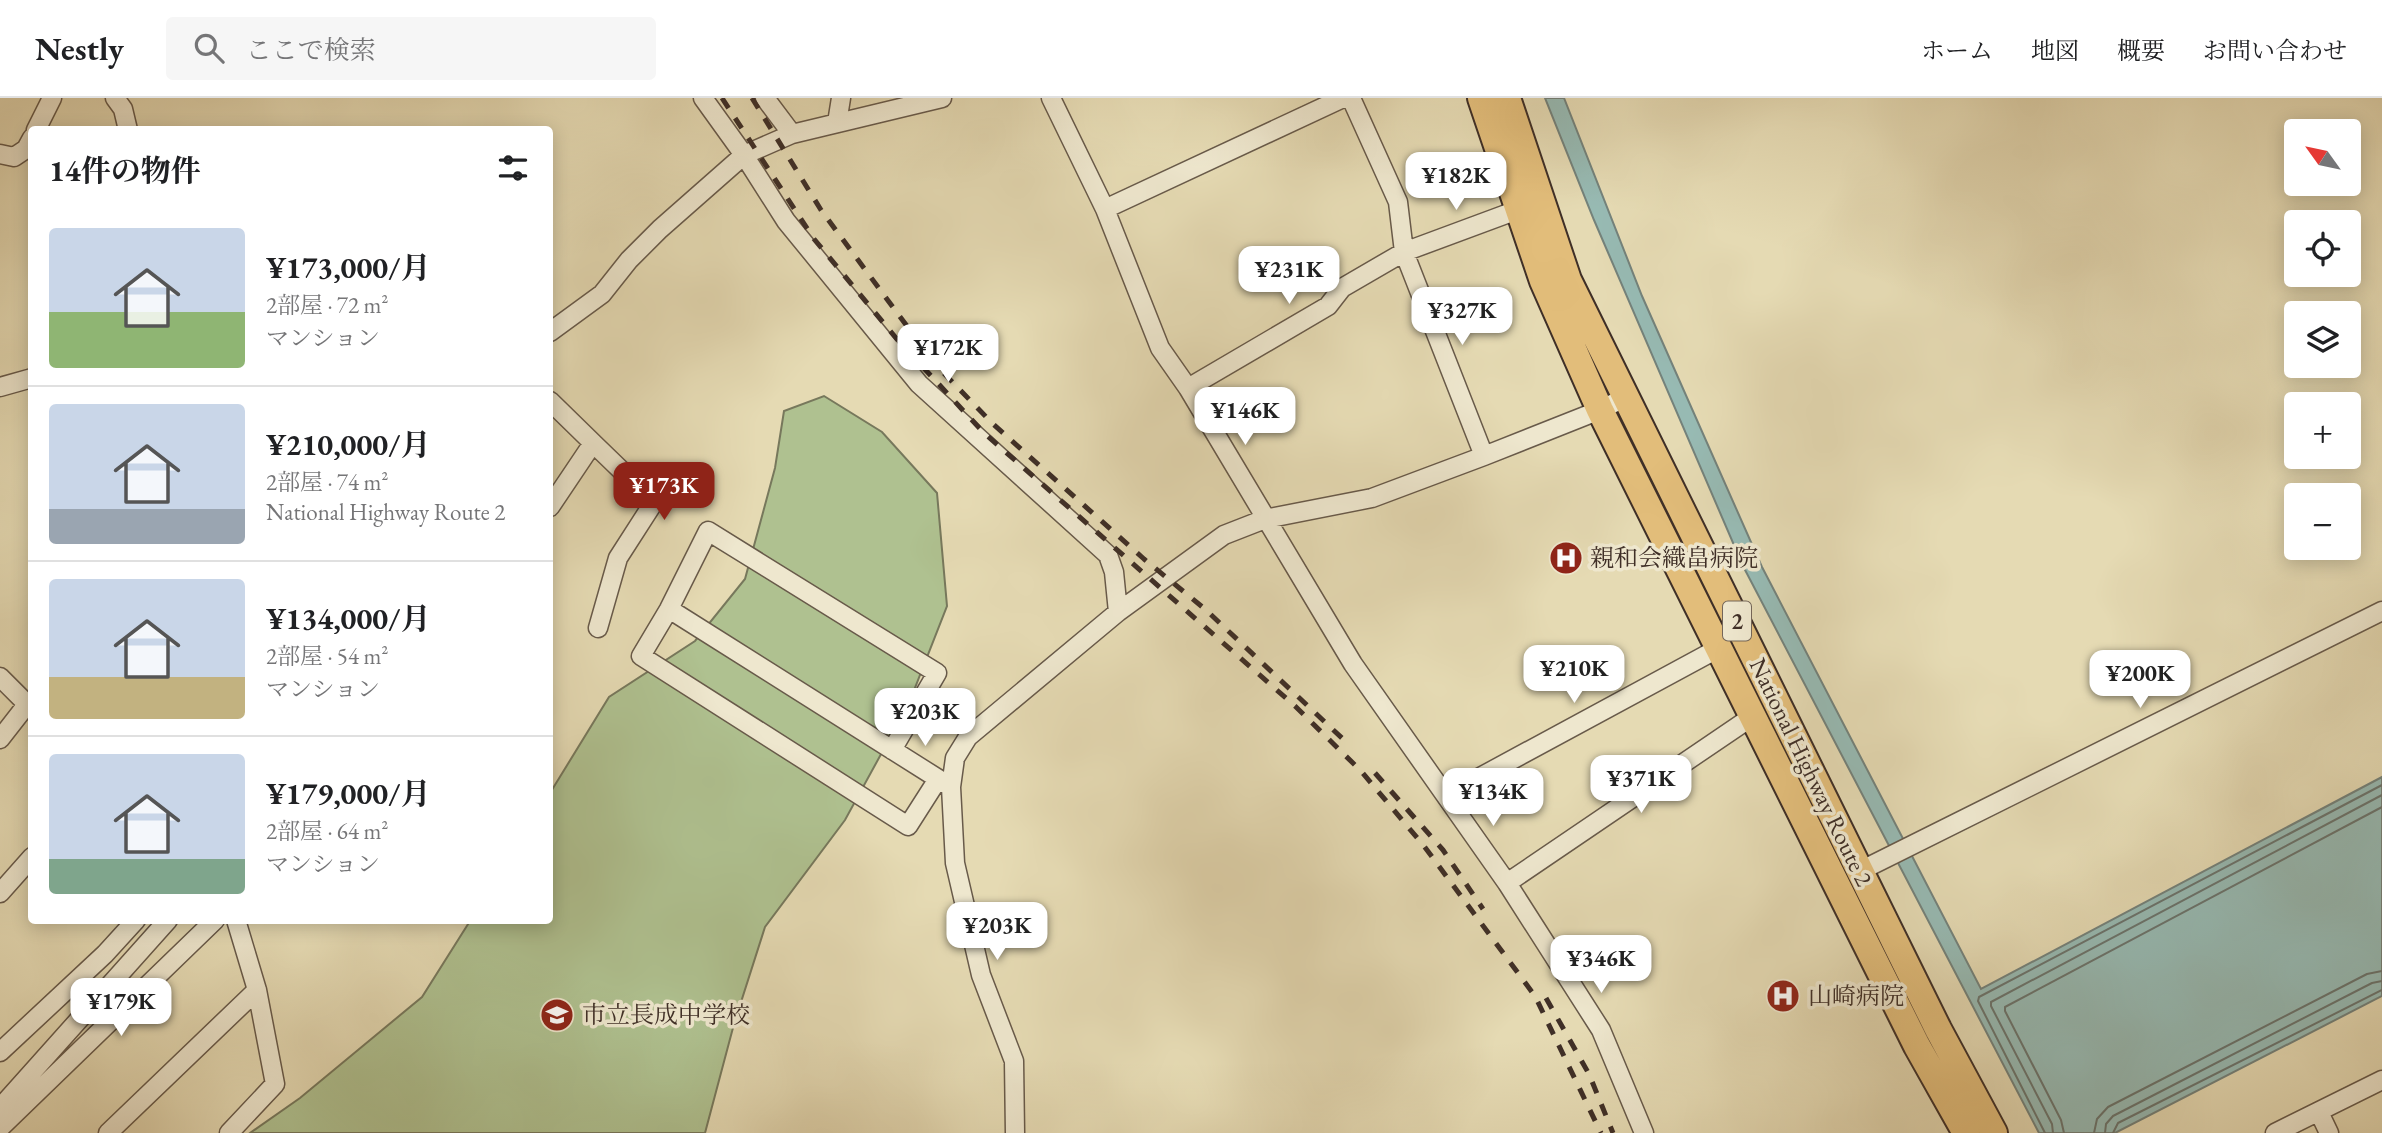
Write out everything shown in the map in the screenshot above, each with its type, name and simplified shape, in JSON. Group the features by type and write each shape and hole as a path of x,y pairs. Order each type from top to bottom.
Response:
{"highway":[{"name":"National Highway Route 2","path":"1481,98 1543,281 1600,410 1917,1046 1966,1133"},
{"name":"National Highway Route 2","path":"1507,98 1568,280 1938,1029 1994,1133"}],"street":[{"path":"38,126 52,98"},
{"path":"115,98 122,109 127,126"},
{"path":"703,98 744,155 786,221 919,384 1108,555 1114,572 1118,612"},
{"path":"765,98 792,134"},
{"path":"837,123 841,98"},
{"path":"553,329 602,294 629,260 660,229 744,155 792,134 942,98"},
{"path":"1051,98 1105,209 1160,348 1188,388 1353,664 1507,883 1601,1030 1644,1133"},
{"path":"1105,209 1343,98"},
{"path":"1351,98 1398,202 1404,252 1485,456"},
{"path":"0,154 14,157 28,145"},
{"path":"1188,388 1328,306 1342,288 1404,252 1520,209"},
{"path":"0,387 28,379"},
{"path":"892,750 937,673 708,531 669,609 641,656 908,826 944,783 968,737 1118,612 1215,541 1265,519 1372,498 1485,456 1626,397"},
{"path":"553,404 654,502 618,558 598,628"},
{"path":"553,503 593,443"},
{"path":"669,609 944,783 964,913 981,975 1014,1061 1015,1133"},
{"path":"1860,871 2382,611"},
{"path":"1447,795 1719,648"},
{"path":"0,677 25,702 25,707 0,739"},
{"path":"1507,883 1753,716"},
{"path":"0,893 28,862"},
{"path":"0,1052 105,954 132,924"},
{"path":"0,1108 164,924"},
{"path":"5,1133 0,1128 211,924"},
{"path":"229,1133 275,1084 257,990 237,924"},
{"path":"108,1133 257,990"},
{"path":"2276,1133 2382,1080"},
{"path":"2319,1112 2329,1133"}],"green space":[{"path":"824,396 882,432 937,493 947,606 909,703 845,820 765,927 734,1024 705,1133 250,1133 300,1098 422,997 468,924 553,924 553,788 609,697 695,641 745,579 775,468 784,411"}],"water":[{"path":"1545,98 1564,98 1642,296 1762,567 1981,989 2382,777 2382,996 2115,1133 2039,1133 1743,566 1594,220"}],"railway":[{"path":"722,98 814,239 896,338 984,433 1295,706 1361,771 1424,846 1535,996 1601,1133"},
{"path":"752,98 821,210 935,364 993,424 1144,559 1206,610 1344,740"},
{"path":"1375,773 1443,850 1483,909"},
{"path":"1546,998 1589,1074 1613,1133"}],"place":[{"name":"親和会織畠病院","path":"1566,558"},
{"name":"山崎病院","path":"1783,996"},
{"name":"市立長成中学校","path":"557,1015"}]}
